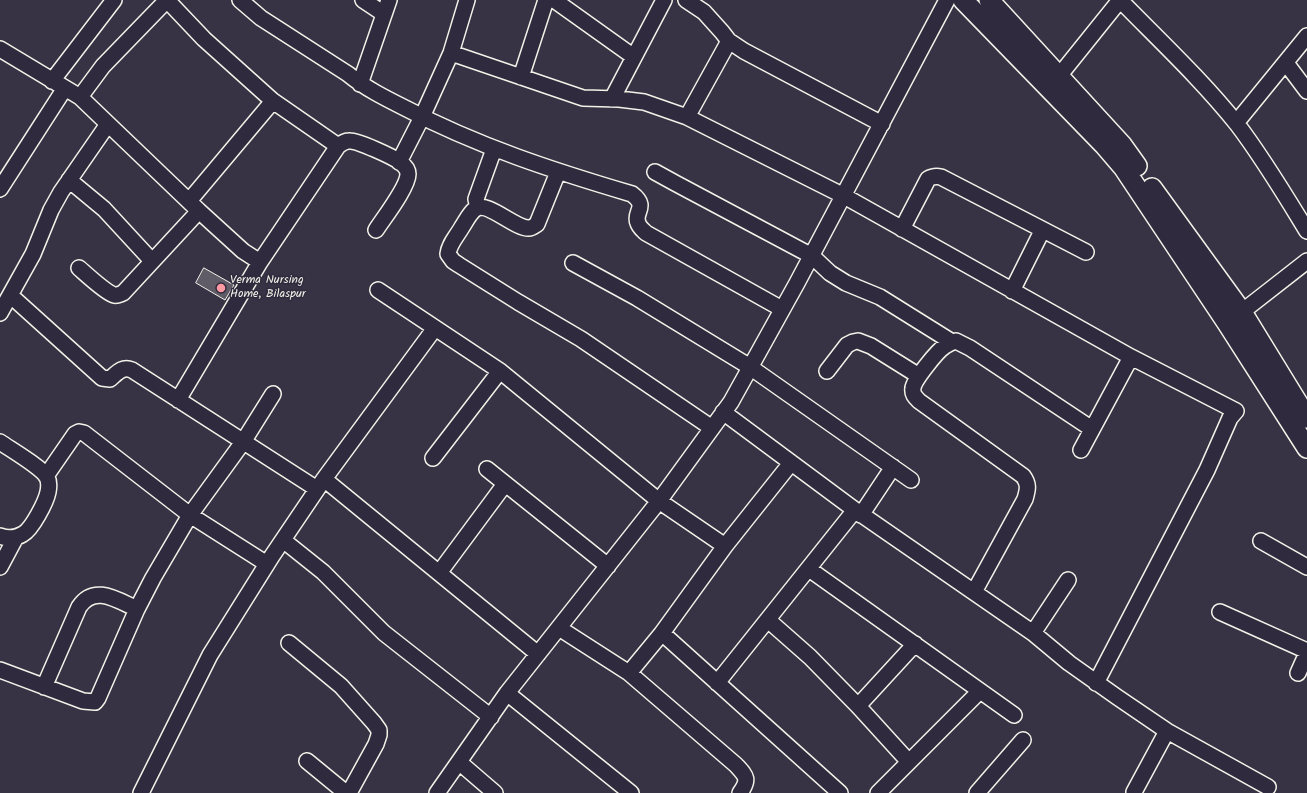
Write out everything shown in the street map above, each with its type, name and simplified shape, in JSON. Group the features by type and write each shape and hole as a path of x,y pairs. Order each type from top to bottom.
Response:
{"main road":[{"path":"964,0 1105,146 1123,167 1235,317 1307,418"},
{"path":"989,0 1122,145 1224,288 1235,317 1307,448"}],"street":[{"path":"52,81 114,0"},
{"path":"80,97 102,66 167,0 204,39 273,101 338,146"},
{"path":"240,0 261,18 348,74 360,84 422,117 494,149 558,172 632,194 640,203 640,210 637,219 638,224 646,233 782,309"},
{"path":"363,0 384,14"},
{"path":"360,84 389,0"},
{"path":"399,162 422,117 450,53 467,0"},
{"path":"521,78 546,0"},
{"path":"554,0 634,57"},
{"path":"612,99 664,0"},
{"path":"686,0 704,12 729,41 744,51 882,124"},
{"path":"437,793 507,693 660,501 730,402 812,256 947,0"},
{"path":"1059,76 1120,0 1201,83 1236,124 1265,163 1307,231"},
{"path":"1236,124 1307,36"},
{"path":"687,116 729,41"},
{"path":"0,49 80,97 188,201 243,251 260,262"},
{"path":"450,53 583,98 644,102 687,116 844,196 1131,357 1236,411 1230,418 1207,470 1096,683"},
{"path":"1286,62 1307,91"},
{"path":"2,183 66,88"},
{"path":"188,201 273,101"},
{"path":"0,313 33,254 51,210 69,180 108,124"},
{"path":"178,400 260,262 338,146 344,141 351,140 399,162 408,172 408,178 401,191 376,230"},
{"path":"478,208 476,199 494,149"},
{"path":"558,172 537,224 532,227 523,227 483,207 478,208 471,214 450,246 448,254 452,261 581,339 712,428"},
{"path":"655,172 812,256 830,273 846,283 880,297 952,342 956,342 970,348 1092,429"},
{"path":"902,229 928,179 932,176 936,176 941,177 1042,231 1086,252"},
{"path":"69,180 104,209 152,261"},
{"path":"79,268 108,292 114,295 123,293 200,211"},
{"path":"1012,291 1042,231"},
{"path":"1235,317 1307,261"},
{"path":"573,263 637,298 750,367 911,480"},
{"path":"378,290 500,371 660,501 725,546"},
{"path":"10,294 102,378 110,379 120,370 125,368 129,369 243,442 321,484 439,573 538,654"},
{"path":"141,793 210,655 267,564 321,484 435,328"},
{"path":"827,370 847,345 858,341 871,346 919,376"},
{"path":"952,342 939,351 919,376 913,386 915,396 919,401 1023,476 1027,482 1028,490 974,592"},
{"path":"1081,450 1131,357"},
{"path":"434,458 500,371"},
{"path":"0,670 83,702 95,702 102,692 137,609 153,578 190,515 243,442 272,394"},
{"path":"723,412 858,513 1033,633 1096,683 1167,731 1268,787"},
{"path":"46,476 75,434 79,432 84,433 190,515 267,564"},
{"path":"0,442 40,469 46,476 49,485 45,500 29,528 24,533 16,537 8,538 0,536"},
{"path":"629,673 662,633 725,546 791,463"},
{"path":"717,683 809,568 858,513 893,467"},
{"path":"487,470 608,566"},
{"path":"439,573 505,484"},
{"path":"0,567 16,537"},
{"path":"283,540 323,572 384,633 491,717"},
{"path":"1261,541 1307,567"},
{"path":"809,568 1014,715"},
{"path":"1033,633 1068,580"},
{"path":"44,687 83,601 89,596 101,594 137,609"},
{"path":"1220,612 1307,652 1298,673"},
{"path":"768,620 810,657 858,706 909,762"},
{"path":"559,628 629,673 736,765 745,775 746,781 744,788 740,793"},
{"path":"662,633 840,793"},
{"path":"289,643 341,686 379,730 376,744 348,793 307,761"},
{"path":"858,706 914,644"},
{"path":"878,793 980,691"},
{"path":"507,693 631,793"},
{"path":"1134,792 1167,731"},
{"path":"977,793 1023,740"},
{"path":"459,762 495,793"}],"building":[{"path":"204,268 234,285 225,300 196,283"}],"place":[{"name":"Verma Nursing Home, Bilaspur","path":"221,288"}]}
